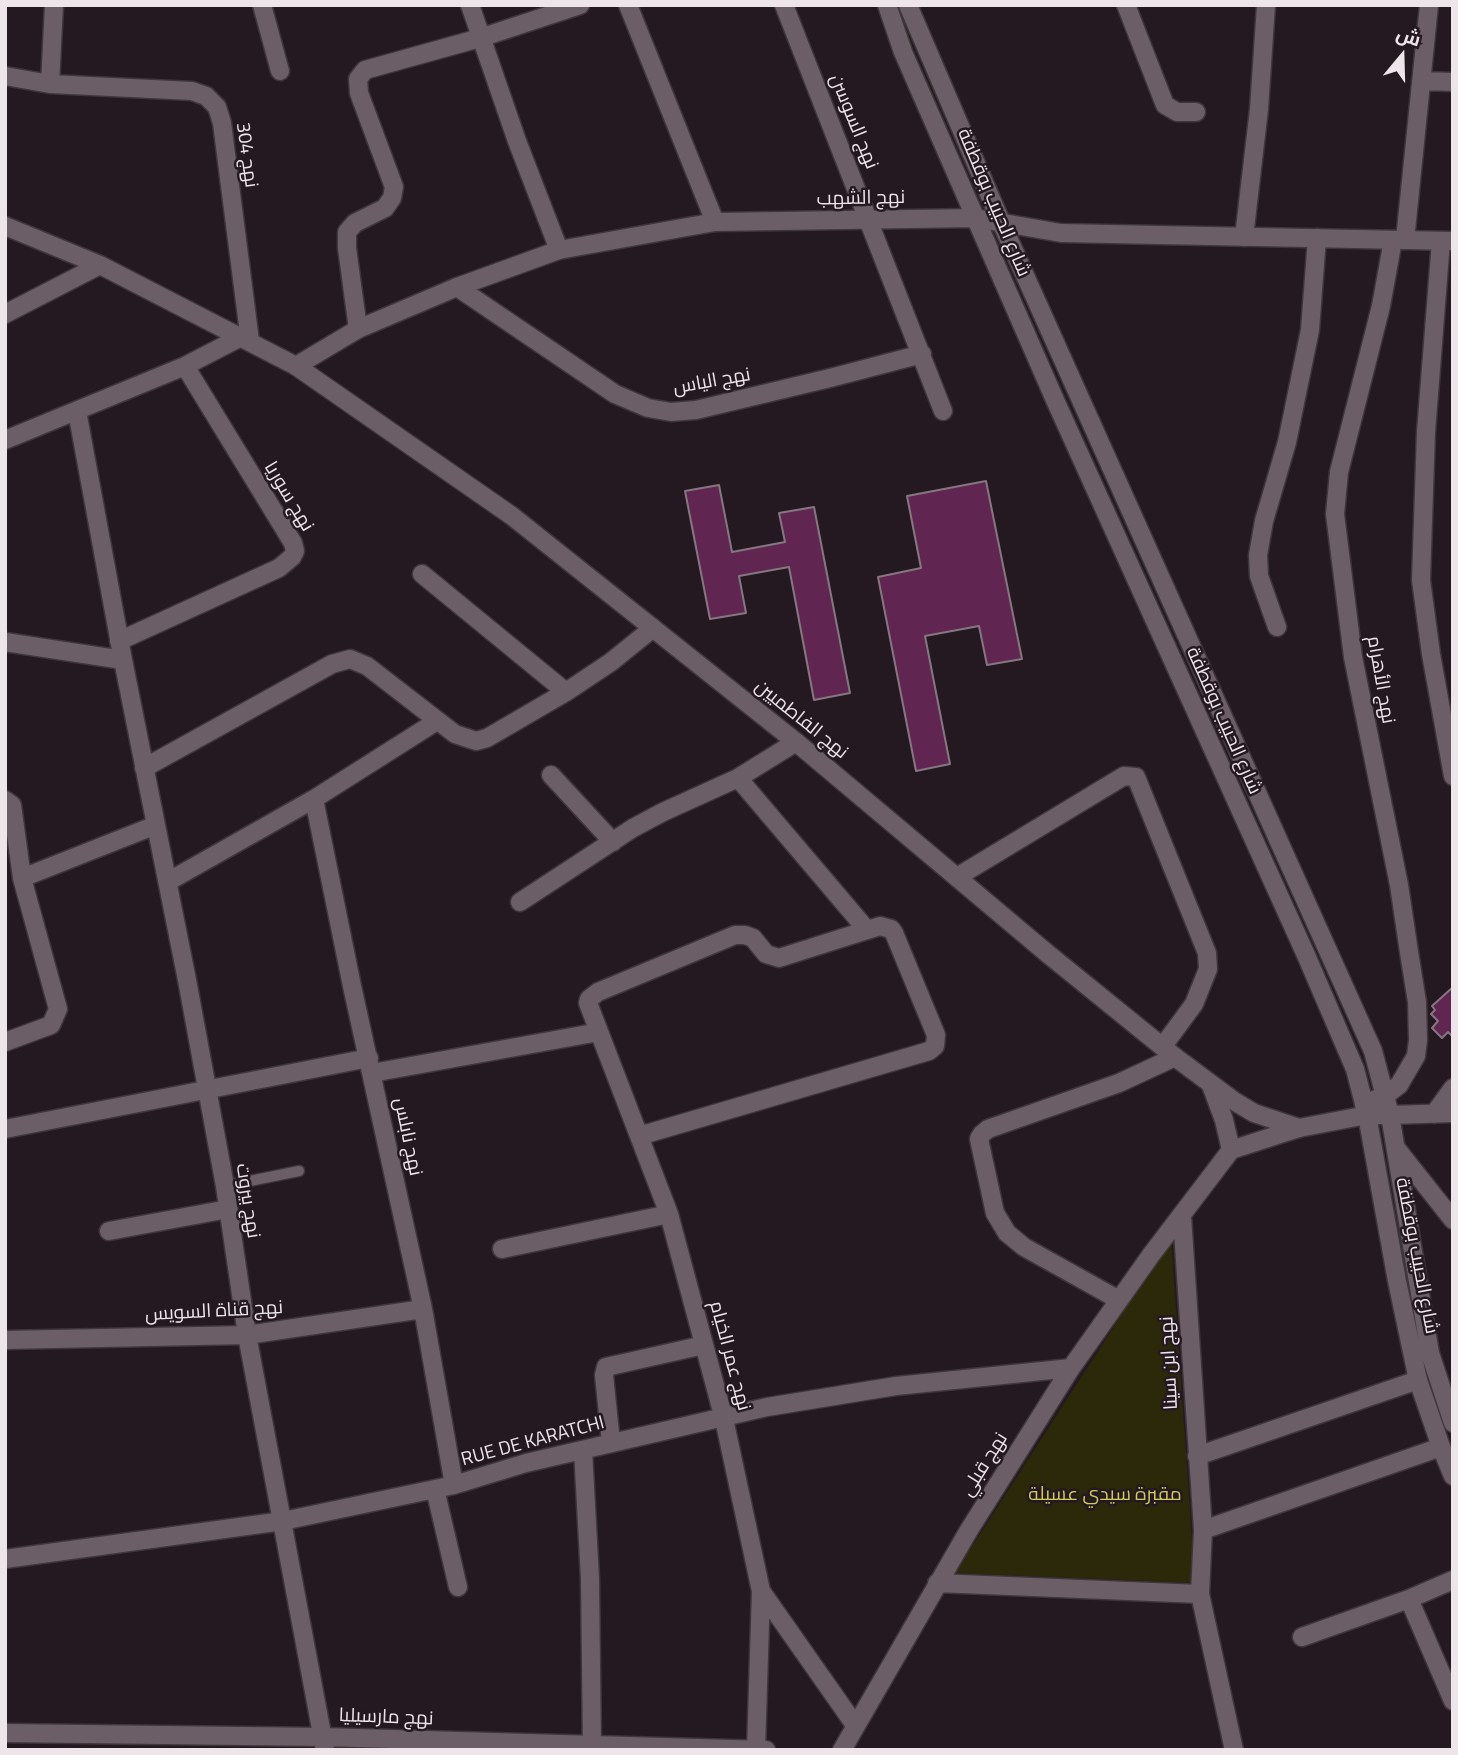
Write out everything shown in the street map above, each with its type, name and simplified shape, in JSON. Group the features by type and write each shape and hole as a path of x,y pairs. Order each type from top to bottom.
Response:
{"street":[{"path":"50,84 54,5"},
{"path":"262,5 280,71"},
{"path":"470,5 559,250"},
{"path":"358,329 347,232 355,223 385,208 393,198 394,187 359,93 358,79 366,70 480,38 580,5"},
{"path":"628,5 715,222"},
{"name":"نهج السوسن","path":"784,5 943,411"},
{"name":"شارع الحبيب بوقطفة","path":"887,5 903,52 975,218 1355,1069 1419,1380 1453,1476"},
{"name":"شارع الحبيب بوقطفة","path":"908,5 1001,222 1373,1051 1390,1115 1430,1353 1453,1423"},
{"path":"1126,5 1165,105 1177,112 1195,112"},
{"path":"1244,236 1259,109 1266,5"},
{"name":"نهج الأهرام","path":"1365,1109 1399,1085 1416,1056 1417,1002 1399,885 1353,657 1335,513 1339,472 1399,240 1429,5"},
{"name":"نهج 304","path":"5,76 50,84 192,91 206,96 217,107 222,123 245,339"},
{"path":"1421,81 1453,82"},
{"name":"نهج الشهب","path":"296,366 358,329 457,287 559,250 715,222 975,218 1061,233 1447,241"},
{"name":"نهج الفاطميين","path":"5,226 100,265 296,366 512,516 796,742 1048,954 1211,1085 1254,1114 1299,1128"},
{"path":"1278,626 1259,576 1258,555 1264,520 1287,442 1310,330 1317,238"},
{"path":"1447,241 1426,432 1422,580 1431,654 1453,776"},
{"path":"5,314 100,265"},
{"name":"نهج الياس","path":"457,287 615,394 648,408 671,412 696,410 922,354"},
{"path":"5,440 245,339"},
{"name":"نهج سوريا","path":"119,641 279,568 295,551 293,543 185,366"},
{"name":"نهج بيروت","path":"78,411 119,641 169,881 225,1186 247,1335 324,1743"},
{"path":"422,574 566,692"},
{"path":"144,768 332,664 350,659 367,666 455,734 476,741 487,738 566,692 611,662 653,628"},
{"path":"5,642 123,660"},
{"path":"169,881 314,799 437,721"},
{"path":"520,902 663,812 738,778 796,742"},
{"path":"551,775 613,842"},
{"path":"957,877 1124,776 1131,775 1139,780 1207,953 1208,969 1194,1004 1169,1052 1119,1083 988,1129 979,1139 995,1213 1007,1233 1024,1247 1119,1300"},
{"path":"639,1136 929,1051 934,1046 936,1035 898,938 886,927 867,930 738,778"},
{"name":"نهج نابلس","path":"314,799 423,1309 454,1485"},
{"path":"5,800 12,805 22,878 58,1009 51,1026 5,1042"},
{"path":"22,878 156,825"},
{"name":"نهج عمر الخيام","path":"756,1750 761,1591 724,1419 669,1214 598,1032 589,999 598,992 735,935 745,934 766,954 779,958 867,930"},
{"path":"5,1129 206,1088 598,1032"},
{"path":"1211,1085 1224,1120 1231,1150"},
{"path":"1434,1114 1453,1088"},
{"path":"1182,1216 1231,1150 1365,1109 1390,1115 1453,1113"},
{"path":"1396,1148 1453,1220"},
{"path":"109,1231 228,1209"},
{"path":"502,1249 669,1214"},
{"name":"نهج قبلي","path":"842,1750 937,1583 1071,1368 1182,1216"},
{"name":"نهج ابن سينا","path":"1182,1216 1203,1530 1200,1594 1234,1750"},
{"name":"نهج قناة السويس","path":"5,1340 247,1335 423,1309"},
{"path":"611,1443 604,1375 606,1367 705,1345"},
{"name":"RUE DE KARATCHI","path":"5,1559 283,1521 454,1485 526,1462 724,1419 767,1407 896,1386 1071,1368"},
{"path":"1197,1456 1419,1380"},
{"path":"1203,1530 1441,1447"},
{"path":"583,1450 590,1579 592,1748"},
{"path":"435,1489 458,1587"},
{"path":"1302,1637 1409,1599 1453,1580"},
{"path":"937,1583 1200,1594"},
{"path":"761,1591 855,1725"},
{"path":"1409,1599 1453,1701"},
{"name":"نهج مارسيليا","path":"5,1733 324,1743 766,1750"}],"lane":[{"path":"225,1186 299,1171"}],"green space":[{"name":"مقبرة سيدي عسيلة","path":"1171,1238 1195,1583 955,1573"}],"building":[{"path":"986,481 1022,659 987,665 979,626 925,636 950,764 916,771 878,577 921,568 907,496"},
{"path":"719,485 732,552 785,542 779,513 814,507 850,693 814,700 789,567 739,576 746,613 710,619 685,491"},
{"path":"1453,987 1453,1037 1448,1032 1442,1038 1432,1028 1438,1021 1431,1014 1435,1010 1432,1006"}]}
